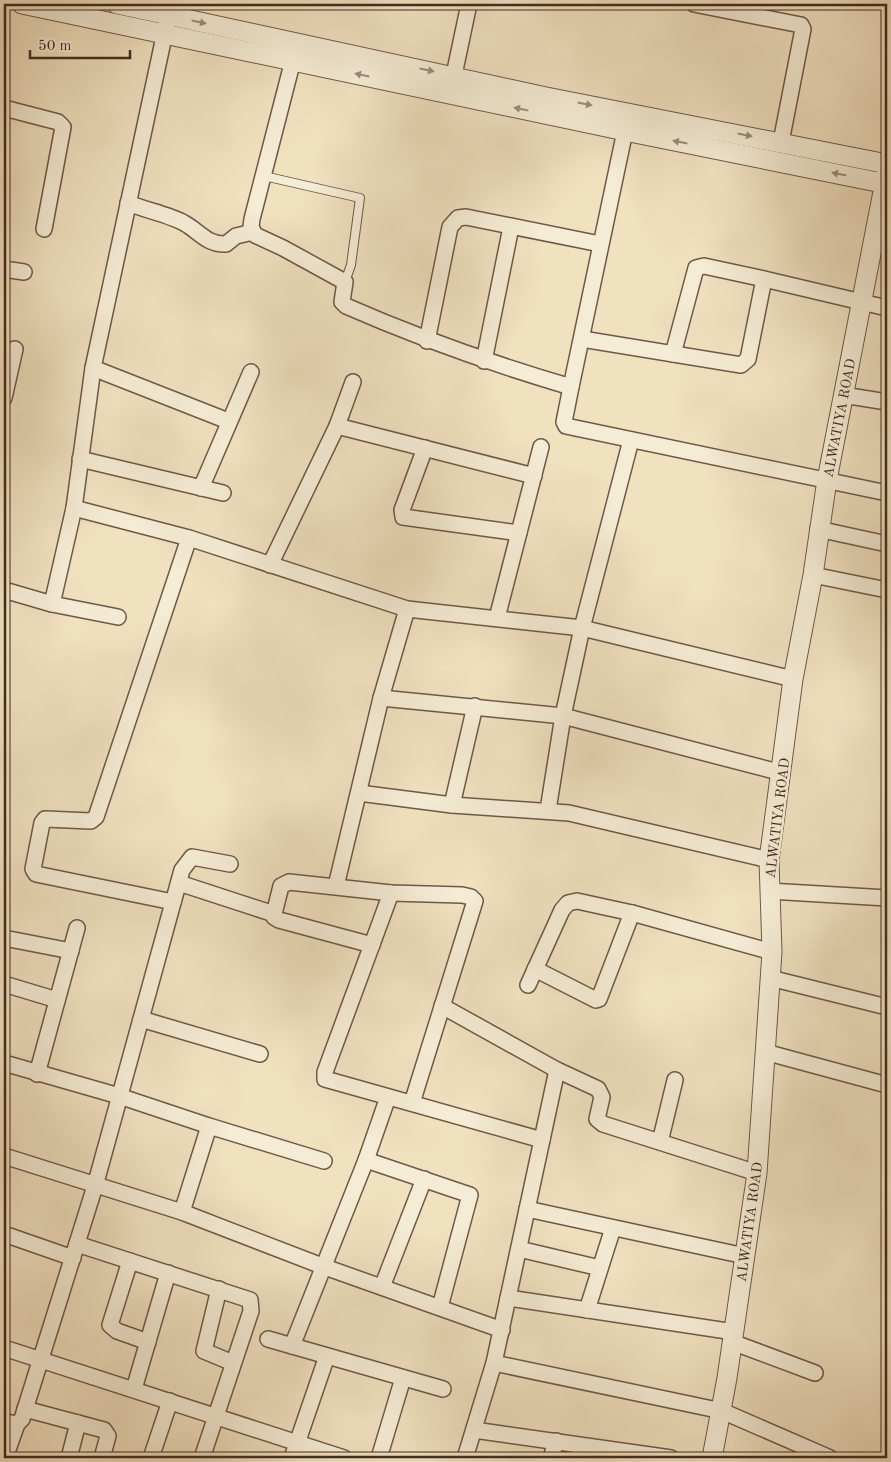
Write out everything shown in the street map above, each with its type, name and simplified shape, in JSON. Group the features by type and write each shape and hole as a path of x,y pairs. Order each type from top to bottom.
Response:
{"street":[{"path":"22,4 168,17 292,60 625,131 886,179"},
{"path":"117,4 168,17 454,75 546,97 887,164"},
{"path":"454,75 470,4"},
{"path":"694,4 802,25 803,29 781,142"},
{"path":"52,604 74,508 93,368 168,17"},
{"path":"253,232 251,227 252,219 292,60"},
{"path":"4,108 58,122 63,127 44,229"},
{"path":"625,131 571,387 564,422 566,426 887,493"},
{"name":"ALWATIYA ROAD","path":"712,1458 722,1412 757,1173 772,952 769,860 793,679 813,575 818,529 827,480 886,179"},
{"path":"128,203 185,224 195,233 216,243 226,244 243,233 253,232 345,282 343,305 427,341 484,361 571,387"},
{"path":"427,341 453,222 458,218 466,217 600,244"},
{"path":"484,361 511,227"},
{"path":"673,354 696,268 704,266 887,308"},
{"path":"4,269 24,272"},
{"path":"582,339 744,364 748,359 764,279"},
{"path":"4,398 15,349"},
{"path":"93,368 228,421"},
{"path":"201,488 228,421 251,372"},
{"path":"270,566 337,426 353,382"},
{"path":"843,394 887,402"},
{"path":"337,426 534,476"},
{"path":"548,810 563,716 582,628 631,440"},
{"path":"497,618 541,447"},
{"path":"425,448 402,510 403,517 519,533"},
{"path":"80,459 223,493"},
{"path":"74,508 189,538 406,609 582,628 793,679"},
{"path":"818,529 887,544"},
{"path":"174,902 60,880 36,874 33,869 45,820 91,821 96,817 189,538"},
{"path":"813,575 887,590"},
{"path":"4,590 52,604 118,617"},
{"path":"336,886 381,698 406,609"},
{"path":"381,698 563,716 782,773"},
{"path":"452,805 475,706"},
{"path":"359,793 452,805 548,810 587,817 769,860"},
{"path":"5,1458 10,1423 25,1409 42,1360 95,1186 182,870 192,857 230,864"},
{"path":"274,914 280,886 284,882 391,893 462,896 471,897 475,901 412,1103"},
{"path":"179,883 274,914 278,920 372,945"},
{"path":"769,891 887,898"},
{"path":"391,893 324,1076 328,1082 412,1103 542,1140"},
{"path":"528,984 562,910 568,903 577,901 632,913 772,952"},
{"path":"535,969 596,1000 599,999 632,913"},
{"path":"37,1074 77,928"},
{"path":"4,938 71,951"},
{"path":"770,978 887,1007"},
{"path":"4,984 57,1000"},
{"path":"442,1006 557,1070 601,1092 602,1097 597,1120 599,1122 757,1173"},
{"path":"141,1019 260,1054"},
{"path":"765,1052 887,1086"},
{"path":"4,1063 119,1096 324,1162"},
{"path":"465,1458 502,1330 557,1070"},
{"path":"660,1142 675,1080"},
{"path":"292,1346 322,1266 366,1160 388,1097"},
{"path":"182,1212 209,1126"},
{"path":"4,1156 182,1212 322,1266 502,1330"},
{"path":"366,1160 470,1195 440,1307"},
{"path":"382,1287 424,1179"},
{"path":"527,1210 744,1256"},
{"path":"587,1310 613,1228"},
{"path":"4,1234 75,1251 130,1261 250,1300 251,1303 233,1363 202,1458"},
{"path":"519,1249 600,1268"},
{"path":"130,1261 110,1325 117,1332 148,1342"},
{"path":"134,1389 168,1273"},
{"path":"219,1289 204,1351 233,1363"},
{"path":"508,1298 587,1310 733,1337 815,1373"},
{"path":"268,1339 443,1389"},
{"path":"4,1348 216,1415 344,1458"},
{"path":"292,1458 327,1356"},
{"path":"494,1363 722,1412 830,1458"},
{"path":"379,1458 403,1378"},
{"path":"152,1458 170,1401"},
{"path":"25,1409 107,1432 108,1442 102,1458"},
{"path":"68,1458 78,1423"},
{"path":"474,1430 556,1441 593,1452 671,1458"},
{"path":"551,1458 556,1441"}],"lane":[{"path":"264,176 360,198 351,265 345,282"}]}
